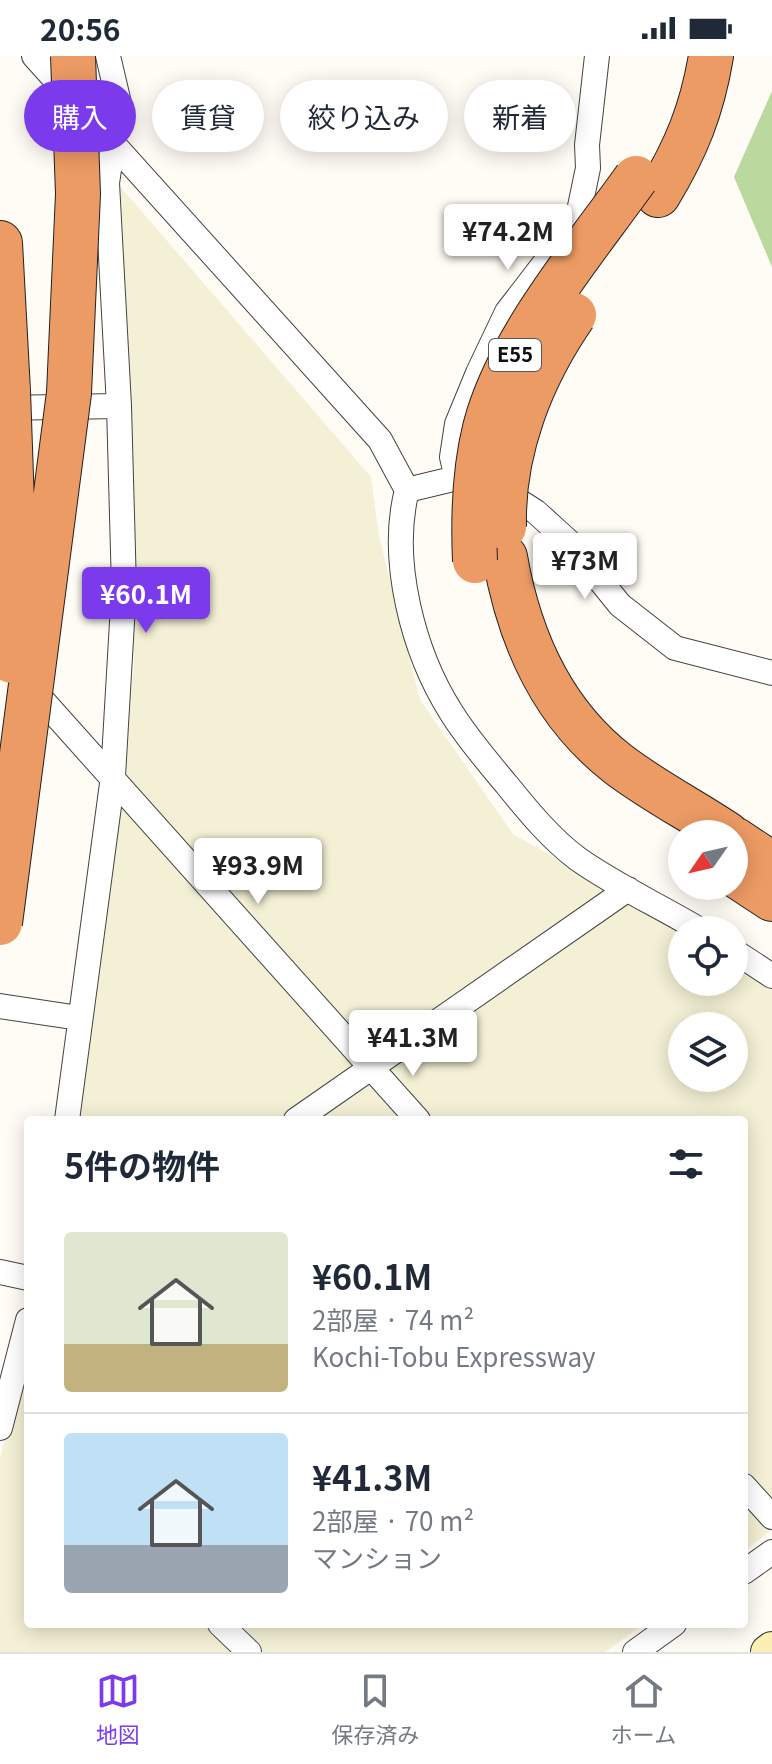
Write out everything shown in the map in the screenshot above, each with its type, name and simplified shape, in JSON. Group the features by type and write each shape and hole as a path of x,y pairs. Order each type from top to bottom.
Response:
{"highway":[{"path":"0,923 69,393 78,194 73,56"},
{"path":"647,187 656,143 677,81 679,56"},
{"path":"647,187 680,159 694,127 711,56"},
{"name":"E55","path":"647,187 532,389 520,421 505,486 483,602 507,669 523,701 544,731 566,757 595,783 668,832"},
{"path":"0,243 4,400"},
{"path":"0,347 13,532 12,671 0,823"},
{"name":"E55","path":"490,559 517,613 533,656 548,686 567,713 589,739 616,762 705,820"},
{"path":"748,848 772,864"},
{"path":"748,883 772,899"}],"street":[{"path":"34,56 56,80"},
{"path":"108,56 114,80"},
{"path":"457,478 452,457 457,424 478,373 507,312 577,221 588,168 587,145 597,56"},
{"path":"67,1116 113,776 124,588 119,406 107,183 111,152"},
{"path":"123,152 373,432 407,490 401,536 405,596 428,669 450,711 476,747 554,838 578,859 675,916"},
{"path":"4,400 119,406"},
{"path":"407,490 457,478 511,496 536,512 569,542 620,605 675,648 772,673"},
{"path":"0,653 414,1116"},
{"path":"302,1116 628,889"},
{"path":"748,960 772,976"},
{"path":"0,1006 79,1018"},
{"path":"0,1272 24,1277"},
{"path":"0,1428 22,1382 24,1361"},
{"path":"748,1490 772,1517"},
{"path":"748,1569 772,1552"},
{"path":"224,1628 249,1652"},
{"path":"635,1652 668,1628"}],"shaded area":[{"path":"118,184 371,477 379,536 420,700 513,834 668,923 668,996 748,996 748,970 772,986 772,1530 748,1548 748,1116 77,1116 134,666"},
{"path":"24,1365 24,1628 638,1628 605,1652 0,1652 0,1458"}],"green space":[{"path":"772,91 772,267 734,177"}]}
